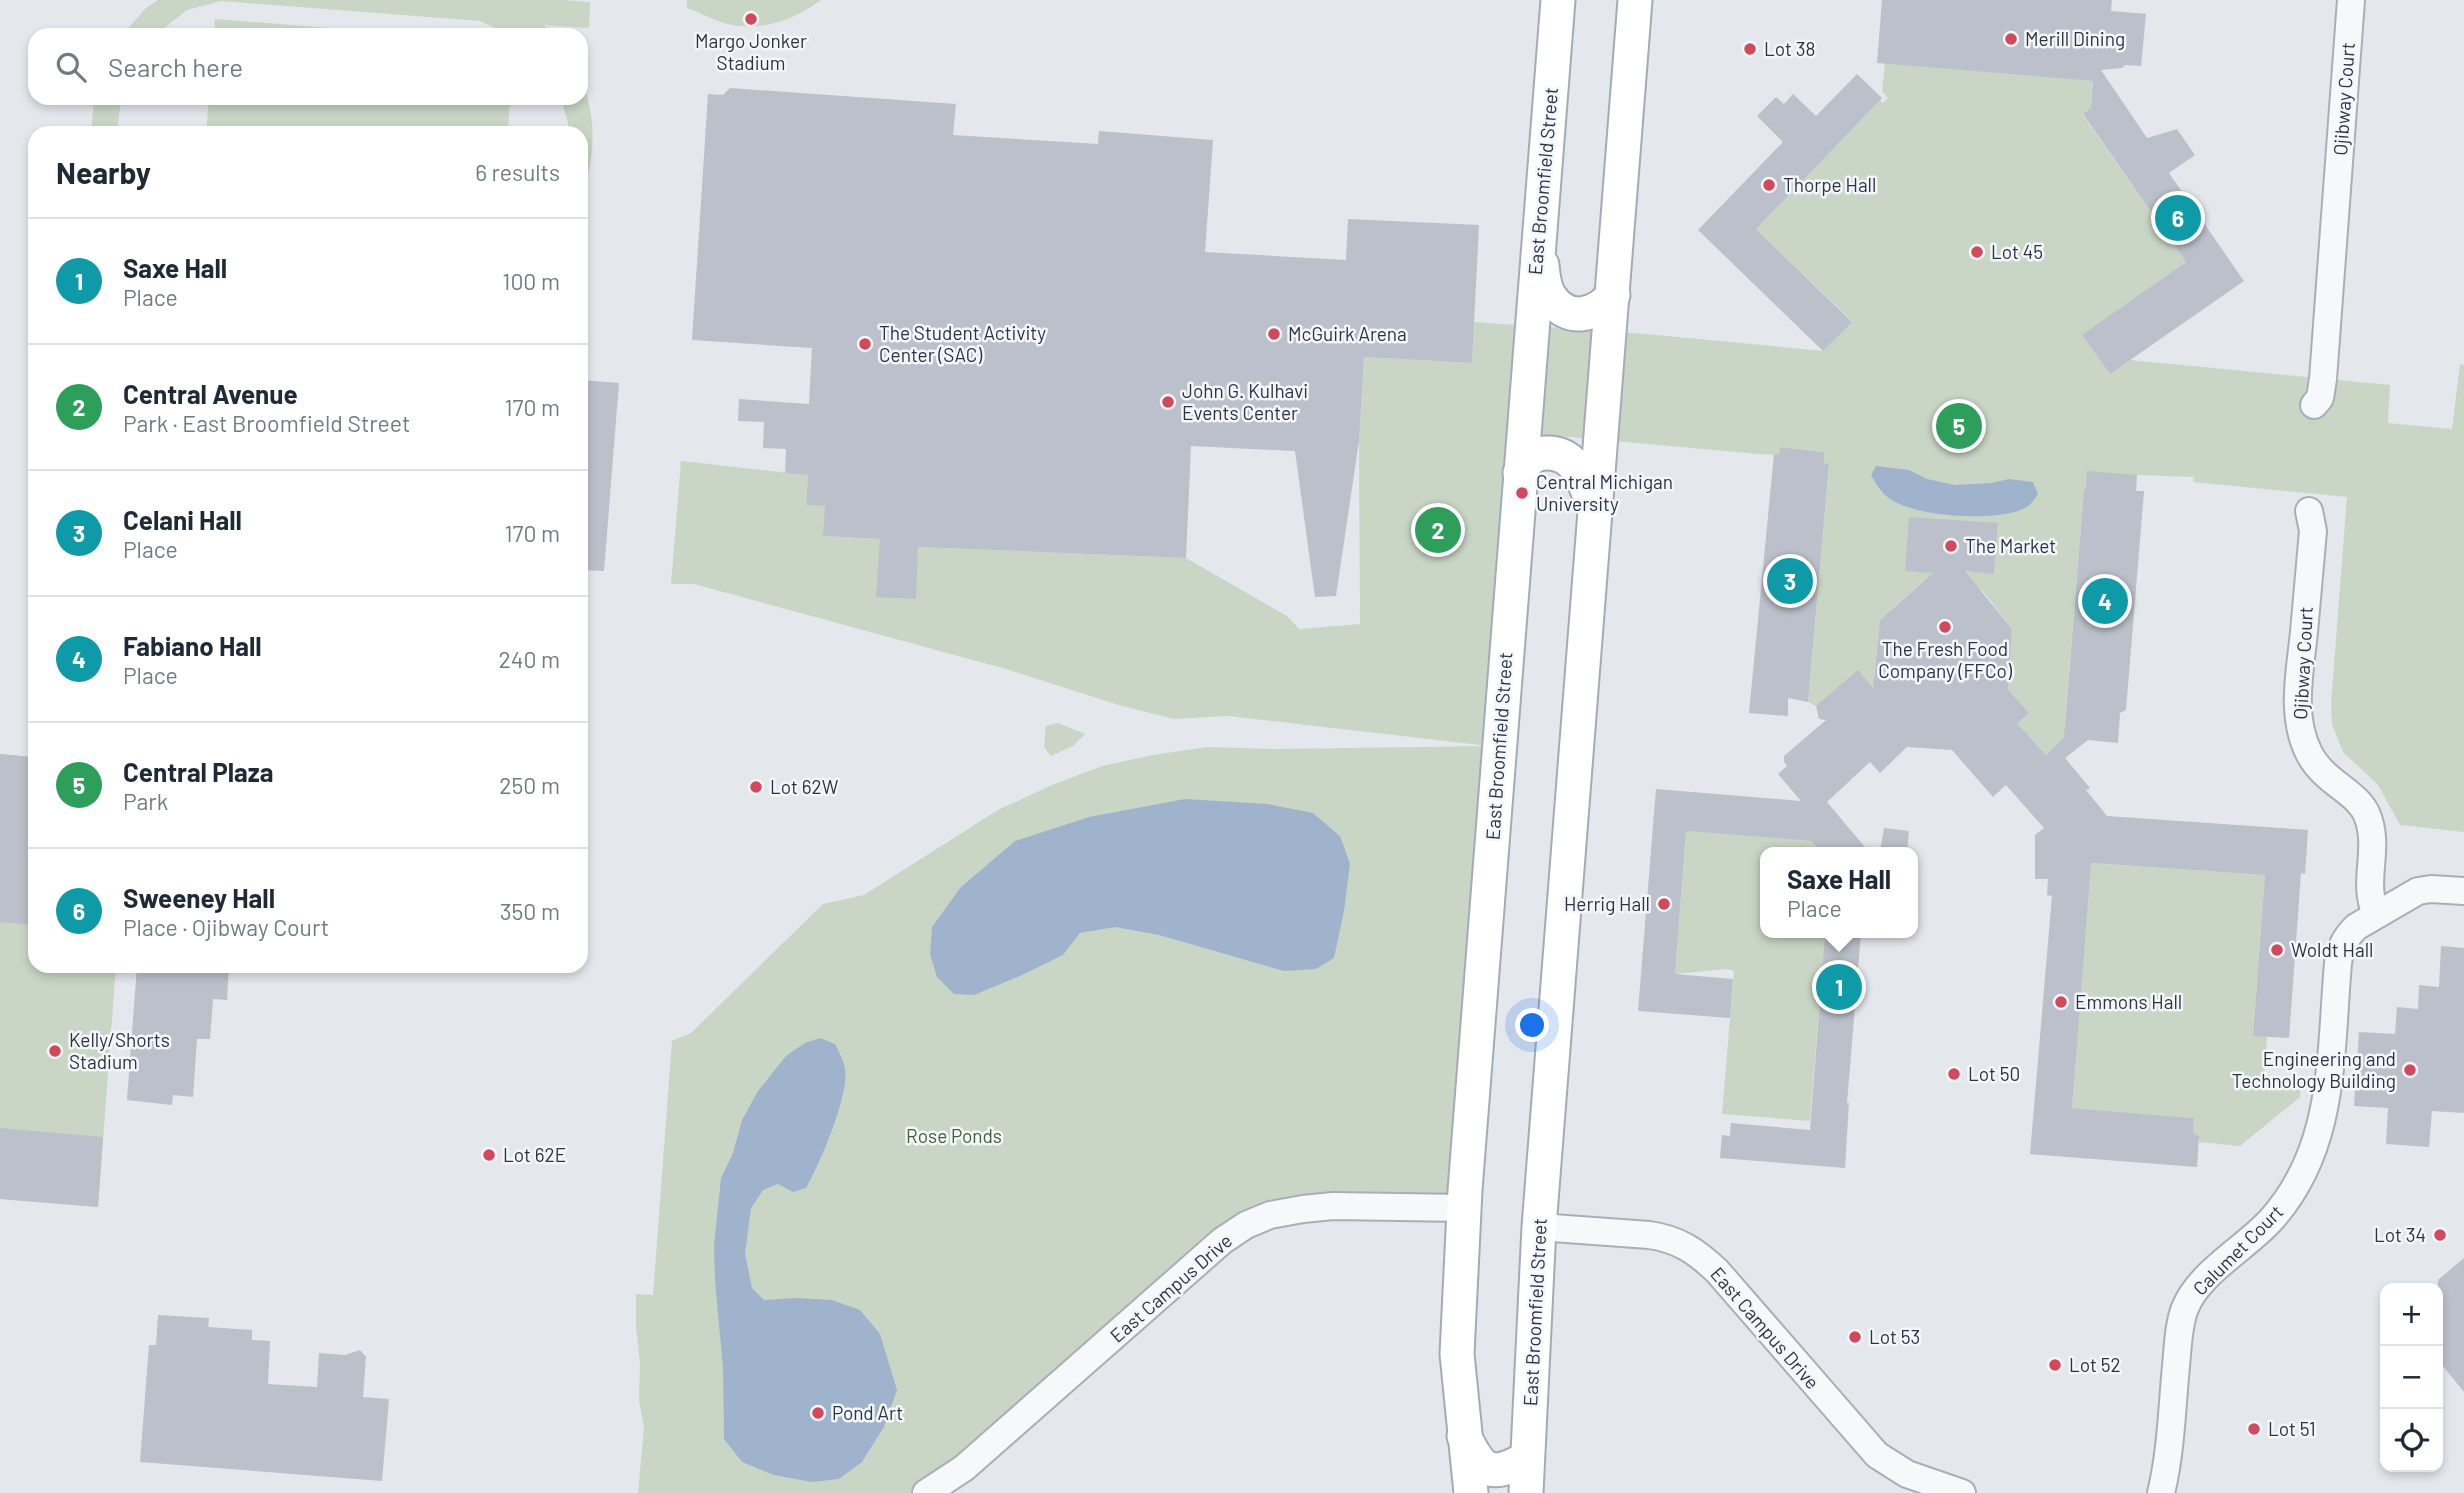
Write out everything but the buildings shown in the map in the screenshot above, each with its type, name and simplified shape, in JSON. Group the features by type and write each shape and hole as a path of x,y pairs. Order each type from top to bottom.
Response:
{"main road":[{"name":"East Broomfield Street","path":"1471,1493 1457,1354 1464,1208 1558,0"},
{"name":"East Broomfield Street","path":"1526,1493 1539,1227 1635,0"},
{"path":"1539,242 1547,290 1550,298 1563,310 1580,314 1594,312 1613,295"},
{"path":"1520,473 1525,463 1534,455 1550,453 1564,456 1571,460 1581,473 1596,512"},
{"path":"1464,1436 1476,1460 1486,1468 1509,1468 1527,1458"}],"street":[{"name":"Ojibway Court","path":"2314,405 2320,398 2323,379 2351,0"},
{"name":"Ojibway Court","path":"2309,511 2313,531 2298,693 2300,728 2317,767 2328,779 2357,800 2367,815 2372,846 2369,897 2376,914"},
{"name":"Calumet Court","path":"2161,1493 2169,1448 2178,1342 2185,1309 2203,1282 2277,1213 2305,1170 2318,1141 2324,1114 2339,954 2349,934 2376,914 2418,891 2431,888 2464,891"},
{"name":"East Campus Drive","path":"926,1493 964,1468 1222,1241 1246,1225 1270,1215 1332,1206 1464,1208"},
{"name":"East Campus Drive","path":"1539,1227 1649,1235 1686,1245 1717,1271 1877,1454 1907,1474 1962,1493"}],"green space":[{"path":"158,0 590,2 589,28 544,25 547,28 496,28 480,21 221,1 187,10 164,28 128,28 146,8"},
{"name":"Margo Jonker Stadium","path":"687,0 821,0 800,13 777,22 741,26 713,19 687,8"},
{"path":"215,19 328,28 214,28"},
{"name":"Rose Ponds","path":"1885,63 2093,81 2091,108 2083,115 2186,262 2083,335 2110,374 2130,360 2390,385 2388,423 2452,429 2460,364 2464,365 2464,832 2400,825 2378,785 2343,752 2332,724 2331,703 2347,497 2193,482 2194,477 2137,475 2084,489 2065,722 2084,724 2046,755 2017,723 2008,690 2012,629 1982,590 1960,587 1961,571 1994,573 1998,524 1909,521 1941,573 1940,585 1920,584 1880,620 1874,677 1878,681 1872,687 1816,706 1808,702 1829,465 1824,463 1824,452 1781,447 1779,455 1759,454 1525,433 1464,1208 1270,1215 926,1493 638,1493 644,1427 639,1400 636,1294 653,1295 672,1041 691,1033 823,904 864,895 998,810 1102,766 1207,747 1275,749 1489,746 1228,716 1174,719 1122,706 1006,669 694,584 671,584 681,461 808,475 806,504 825,506 824,536 880,539 918,547 1186,558 1287,616 1299,629 1360,624 1359,441 1364,357 1472,363 1474,322 1646,334 1823,351 1852,321 1756,229 1880,100 1883,103 1888,98 1882,91"},
{"path":"588,102 593,140 588,173 588,126 568,126 563,105 588,105"},
{"path":"93,105 120,105 118,126 92,126"},
{"path":"208,105 510,105 508,126 207,126"},
{"path":"1058,723 1085,734 1073,746 1051,756 1044,747 1046,726"},
{"name":"Kelly/Shorts Stadium","path":"0,754 28,757 28,973 115,973 98,1207 0,1199"},
{"path":"1686,831 1811,841 1817,847 1760,847 1760,938 1825,938 1810,1121 1722,1114 1734,971 1726,969 1675,974"},
{"path":"2089,863 2265,875 2253,1035 2267,1037 2264,1077 2302,1080 2300,1097 2240,1146 2199,1142 2199,1136 2193,1133 2194,1118 2072,1108"}],"water":[{"path":"1876,466 1909,470 1927,479 1955,485 2009,479 2033,482 2038,494 2023,509 1992,516 1929,512 1910,508 1883,493 1871,475"},
{"path":"1185,799 1268,804 1313,813 1340,836 1350,864 1334,958 1316,969 1284,971 1159,935 1115,927 1080,933 1063,955 974,995 954,994 937,977 930,954 932,927 960,888 1015,841 1089,817"},
{"path":"820,1038 835,1044 841,1056 845,1080 843,1095 825,1147 806,1188 793,1192 778,1184 763,1190 751,1208 745,1254 752,1288 764,1300 832,1300 860,1310 880,1334 897,1390 884,1427 862,1462 839,1479 812,1482 774,1475 742,1462 724,1439 723,1368 714,1245 721,1178 733,1153 742,1120 758,1091 786,1056 805,1043"}],"place":[{"name":"Margo Jonker Stadium","path":"751,19"},
{"name":"Merill Dining","path":"2011,39"},
{"name":"Lot 38","path":"1750,49"},
{"name":"Thorpe Hall","path":"1769,185"},
{"name":"Sweeney Hall","path":"2178,218"},
{"name":"Lot 45","path":"1977,252"},
{"name":"McGuirk Arena","path":"1274,334"},
{"name":"The Student Activity Center (SAC)","path":"865,344"},
{"name":"John G. Kulhavi Events Center","path":"1168,402"},
{"name":"Central Plaza","path":"1959,426"},
{"name":"Central Michigan University","path":"1522,493"},
{"name":"Central Avenue","path":"1438,530"},
{"name":"The Market","path":"1951,546"},
{"name":"Celani Hall","path":"1790,581"},
{"name":"Fabiano Hall","path":"2105,601"},
{"name":"The Fresh Food Company (FFCo)","path":"1945,627"},
{"name":"Lot 62W","path":"756,787"},
{"name":"Herrig Hall","path":"1664,904"},
{"name":"Woldt Hall","path":"2277,950"},
{"name":"Saxe Hall","path":"1839,987"},
{"name":"Emmons Hall","path":"2061,1002"},
{"name":"Kelly/Shorts Stadium","path":"55,1051"},
{"name":"Engineering and Technology Building","path":"2410,1070"},
{"name":"Lot 50","path":"1954,1074"},
{"name":"Lot 62E","path":"489,1155"},
{"name":"Lot 34","path":"2440,1235"},
{"name":"Lot 53","path":"1855,1337"},
{"name":"Lot 52","path":"2055,1365"},
{"name":"Pond Art","path":"818,1413"},
{"name":"Lot 51","path":"2254,1429"}]}
